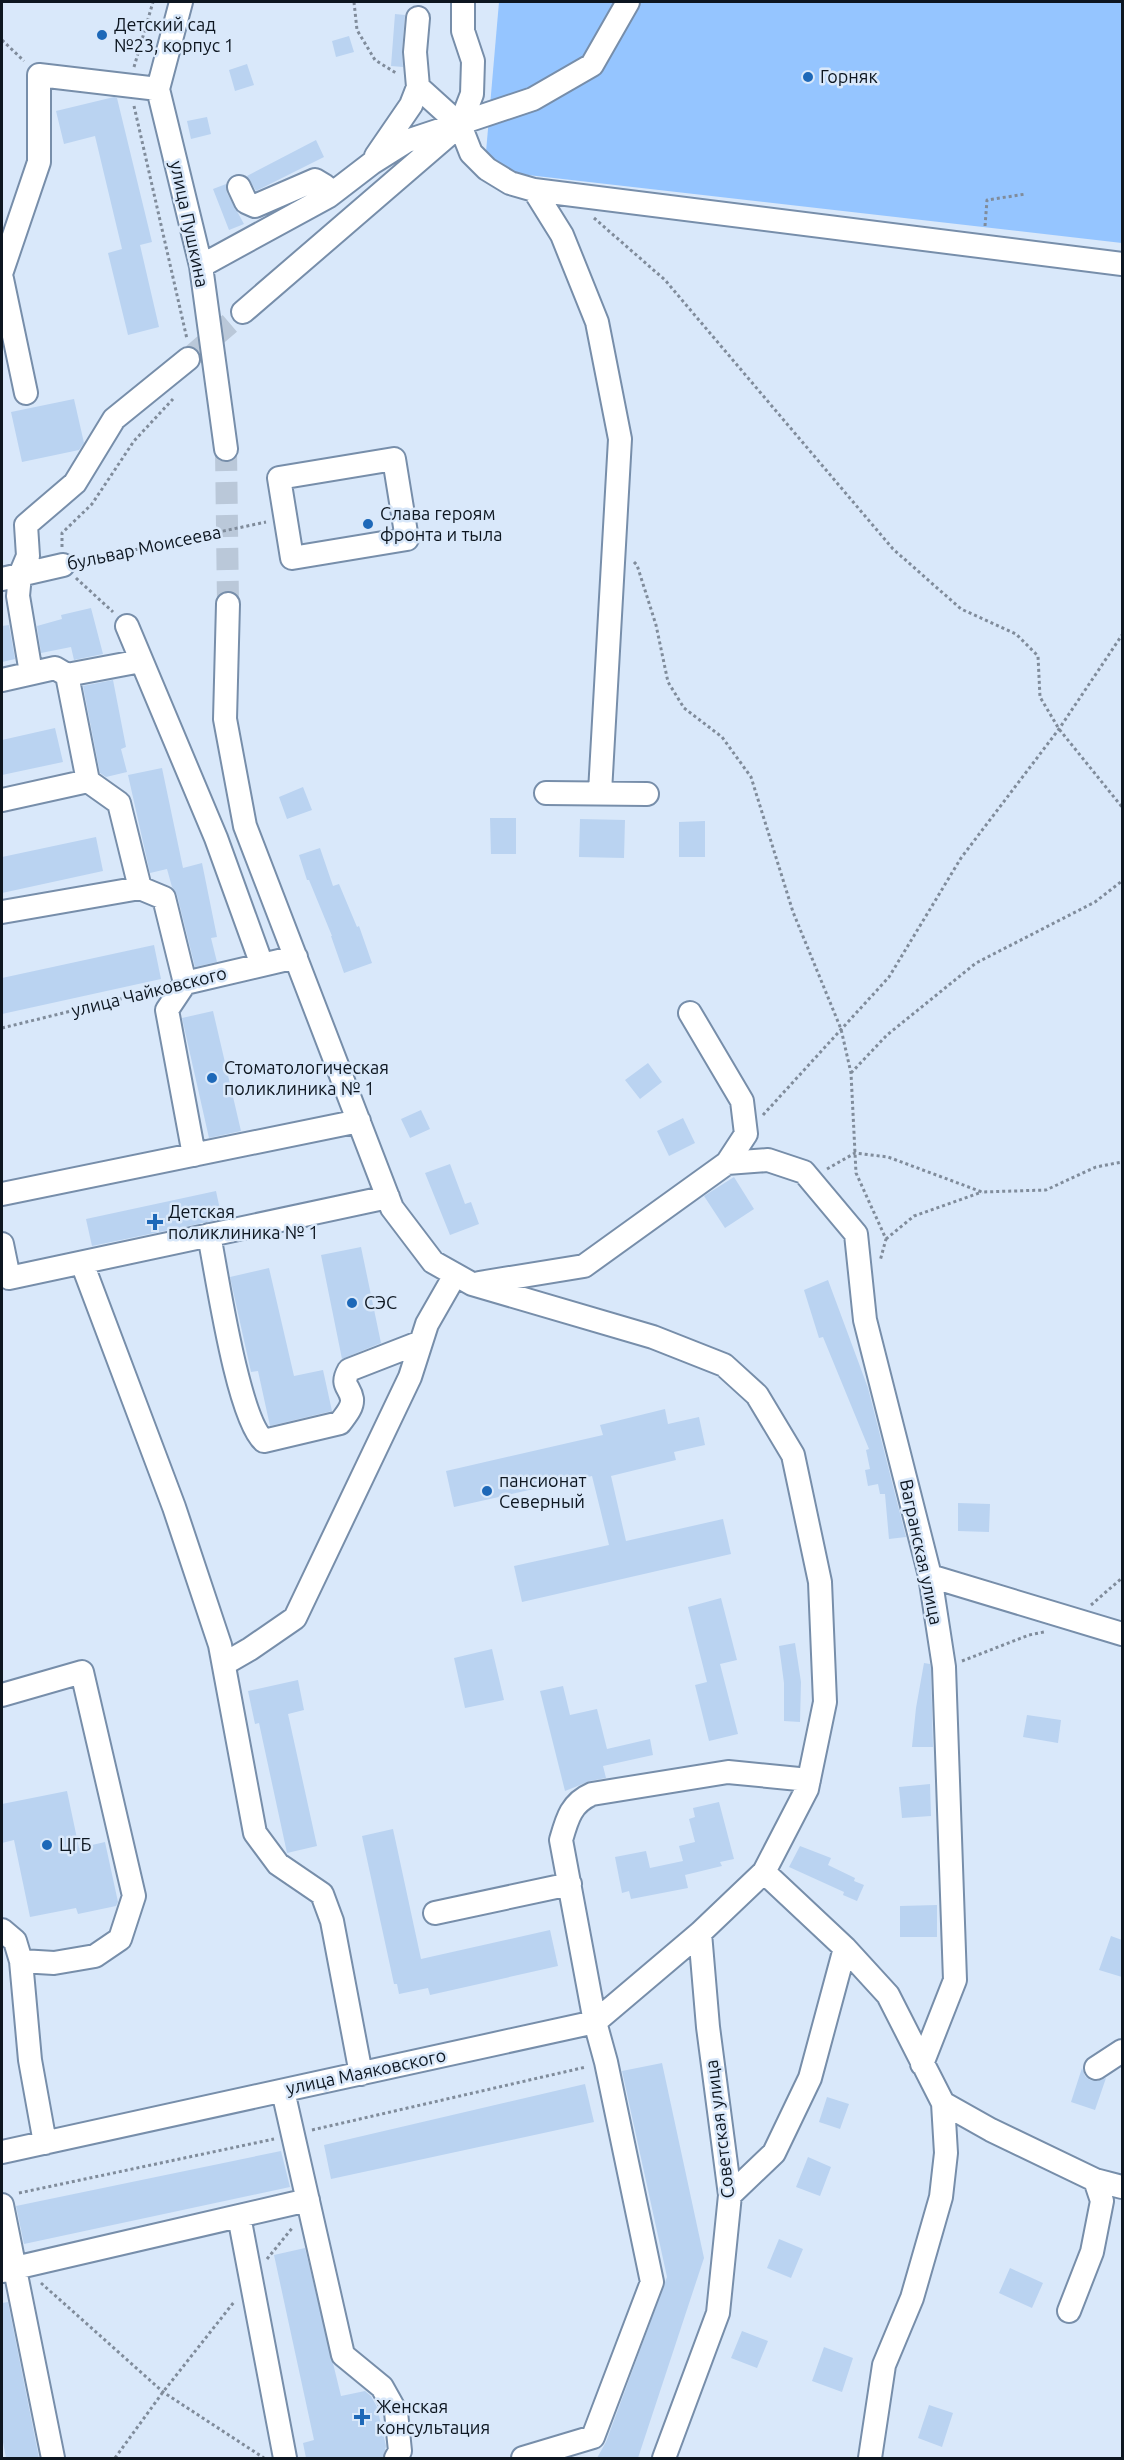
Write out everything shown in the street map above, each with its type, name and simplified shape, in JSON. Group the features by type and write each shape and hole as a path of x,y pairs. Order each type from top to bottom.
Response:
{"street":[{"name":"улица Пушкина","path":"181,2 158,89 201,266 226,449"},
{"path":"243,312 460,125 472,94 473,61 463,31 463,2"},
{"path":"201,266 329,196 372,163 407,141 533,99 592,65 628,2"},
{"path":"372,163 411,105 418,87 415,52 418,18"},
{"path":"2,271 39,162 39,75 158,89"},
{"path":"418,87 460,125 471,153 487,169 510,183 534,190 1122,264"},
{"path":"239,187 246,202 255,206 315,180 324,186 329,196"},
{"path":"534,190 562,235 597,322 620,440 600,792"},
{"path":"2,212 25,204"},
{"path":"2,279 27,393"},
{"path":"31,673 18,596 10,577 28,556 26,525 75,483 114,419 187,350"},
{"path":"394,459 407,539 292,558 286,518 279,478 394,459"},
{"name":"бульвар Моисеева","path":"10,577 63,565"},
{"name":"улица Маяковского","path":"2,2152 595,2022 700,1933 764,1872 807,1789 825,1702 820,1582 793,1455 757,1395 724,1365 653,1336 464,1279 433,1262 392,1208 245,826 225,718 228,604"},
{"path":"127,626 216,838 262,965"},
{"path":"2,680 55,668 67,675 141,661"},
{"path":"67,675 88,781 119,803 140,888"},
{"path":"2,800 88,781"},
{"path":"546,793 647,794"},
{"path":"216,838 245,826"},
{"path":"2,912 140,888 164,898 185,983 167,1010 194,1155"},
{"name":"улица Чайковского","path":"185,983 296,957"},
{"path":"224,1664 250,1650 296,1618 410,1377 427,1324 464,1279 584,1266 727,1163 746,1134 742,1101 690,1013"},
{"path":"2,1194 359,1121"},
{"path":"727,1163 768,1160 804,1172"},
{"name":"Вагранская улица","path":"804,1172 856,1234 865,1320 930,1576 944,1667 955,1980 922,2064"},
{"path":"2,1244 9,1278 388,1197"},
{"path":"209,1235 244,1405 256,1435 264,1441 340,1423 350,1408 352,1400 345,1386 345,1377 349,1370 421,1342"},
{"path":"82,1263 174,1507 220,1645 255,1833 278,1864 322,1894 332,1921 361,2074"},
{"path":"930,1576 1122,1634"},
{"path":"2,1695 82,1672 134,1896 120,1939 95,1956 54,1963 21,1962"},
{"path":"523,2458 593,2437 652,2282 606,2062 595,2022 561,1840 566,1822 579,1800 586,1797 728,1772 809,1780"},
{"path":"764,1872 845,1948 888,1995 943,2103 946,2153 940,2197 912,2298 884,2365 870,2458"},
{"path":"435,1913 570,1884"},
{"path":"2,1930 15,1941 21,1962 30,2060 45,2143"},
{"name":"Советская улица","path":"664,2458 718,2313 730,2195 708,2027 700,1933"},
{"path":"730,2195 774,2153 810,2078 845,1948"},
{"path":"1096,2068 1122,2051"},
{"path":"283,2091 302,2201 343,2355 382,2387 396,2412 400,2451 396,2458"},
{"path":"943,2103 991,2130 1095,2180 1122,2187"},
{"path":"1069,2311 1092,2252 1102,2200 1095,2180"},
{"path":"13,2269 302,2201"},
{"path":"2,2205 13,2269 53,2458"},
{"path":"239,2216 285,2458"}],"path":[{"path":"153,2 129,86 187,350"},
{"path":"354,2 357,30 375,60 418,87"},
{"path":"2,40 39,75"},
{"path":"983,246 987,200 1026,194"},
{"path":"568,196 665,280 893,549 961,609 1016,634 1038,656 1040,697 1059,729 1122,807"},
{"path":"127,626 63,565 62,533 92,504 134,441 180,392"},
{"name":"бульвар Моисеева","path":"63,565 286,518"},
{"path":"614,541 637,565 656,625 668,682 684,708 722,737 751,777 794,912 841,1029 851,1073 856,1173 886,1239"},
{"path":"746,1134 889,977 961,858 1059,729 1122,634"},
{"path":"851,1073 887,1035 976,963 1095,902 1122,881"},
{"name":"улица Чайковского","path":"2,1028 185,983"},
{"path":"804,1172 827,1170 855,1154 888,1157 982,1192"},
{"path":"880,1262 886,1239 914,1216 982,1192 1046,1190 1096,1167 1122,1162"},
{"path":"115,2458 163,2392 301,2217 302,2201"},
{"path":"13,2269 163,2392 265,2458"}],"shaded area":[{"name":"Горняк","path":"499,2 1122,2 1122,243 502,172 486,152"}],"building":[{"path":"395,14 405,15 403,67 391,66"},
{"path":"349,36 354,52 336,57 332,41"},
{"path":"247,64 254,85 235,91 229,70"},
{"path":"117,98 152,242 140,245 159,327 128,335 108,253 122,249 95,136 64,144 56,111"},
{"path":"207,117 211,134 191,139 187,121"},
{"path":"316,140 324,157 256,191 247,176"},
{"path":"226,184 227,193 244,224 229,230 213,189"},
{"path":"74,399 84,443 79,450 22,462 11,412"},
{"path":"91,608 103,654 74,660 71,647 41,653 37,626 62,619 61,615"},
{"path":"9,625 15,659 2,662 2,626"},
{"path":"113,680 126,747 121,749 127,772 106,777 100,773 83,686"},
{"path":"55,728 63,762 2,775 2,740"},
{"path":"162,768 183,868 202,863 217,937 211,938 217,962 195,967 177,895 167,869 150,873 128,775"},
{"path":"303,787 312,810 287,819 279,797"},
{"path":"490,818 516,818 516,854 491,854"},
{"path":"580,819 625,820 624,858 579,857"},
{"path":"705,821 705,857 679,857 679,822"},
{"path":"96,837 103,871 2,893 2,857"},
{"path":"320,848 333,886 339,884 357,927 359,926 372,963 344,973 332,936 309,880 307,880 299,855"},
{"path":"154,945 161,979 2,1014 2,978"},
{"name":"Стоматологическая поликлиника № 1","path":"213,1011 241,1131 209,1138 182,1018"},
{"path":"648,1063 662,1082 640,1099 625,1080"},
{"path":"421,1110 430,1129 410,1138 401,1119"},
{"path":"683,1118 695,1143 669,1156 657,1131"},
{"path":"450,1164 465,1204 471,1202 479,1224 450,1235 425,1173"},
{"path":"734,1177 754,1209 725,1228 704,1196"},
{"name":"Детская поликлиника № 1","path":"216,1191 222,1219 92,1246 86,1219"},
{"name":"СЭС","path":"361,1247 381,1343 342,1359 321,1255"},
{"path":"269,1268 294,1376 323,1370 332,1411 270,1426 258,1371 251,1372 230,1277"},
{"path":"828,1280 868,1388 906,1537 889,1539 885,1494 880,1494 878,1484 868,1486 865,1470 870,1469 866,1450 869,1449 823,1337 819,1338 804,1290"},
{"name":"пансионат Северный","path":"665,1409 668,1424 699,1417 705,1445 674,1452 676,1460 611,1476 626,1541 723,1519 731,1554 522,1602 514,1566 609,1545 592,1476 454,1507 446,1471 603,1435 600,1425"},
{"path":"958,1503 990,1504 989,1532 958,1531"},
{"path":"721,1598 737,1660 720,1664 738,1734 709,1741 695,1685 707,1682 688,1607"},
{"path":"795,1643 801,1682 800,1722 784,1721 784,1683 779,1646"},
{"path":"492,1649 504,1700 465,1708 454,1658"},
{"path":"924,1663 930,1664 931,1668 933,1747 912,1747 916,1708"},
{"path":"298,1680 304,1710 288,1714 317,1846 287,1853 259,1723 255,1724 248,1691"},
{"path":"563,1686 570,1715 597,1709 607,1749 650,1739 653,1755 603,1766 606,1778 590,1781 565,1791 540,1691"},
{"path":"1027,1715 1061,1720 1058,1743 1023,1737"},
{"path":"930,1784 931,1816 902,1818 899,1787"},
{"name":"ЦГБ","path":"67,1791 79,1848 105,1842 118,1902 116,1906 78,1914 76,1908 30,1917 14,1840 2,1843 2,1804"},
{"path":"719,1802 734,1859 720,1862 722,1866 685,1875 688,1888 631,1899 629,1891 622,1893 615,1857 646,1851 650,1868 683,1861 679,1846 695,1842 689,1819 695,1817 693,1808"},
{"path":"393,1829 421,1959 550,1930 558,1966 430,1995 428,1988 399,1994 397,1984 394,1984 362,1836"},
{"path":"800,1846 831,1858 828,1865 864,1885 857,1901 843,1895 844,1892 789,1867"},
{"path":"937,1905 937,1937 900,1937 900,1906"},
{"path":"1111,1936 1122,1940 1122,1977 1099,1970"},
{"path":"662,2063 704,2258 638,2458 597,2458 606,2442 667,2277 622,2071"},
{"path":"1082,2068 1085,2076 1090,2080 1097,2081 1106,2078 1095,2110 1071,2102"},
{"path":"585,2084 594,2122 331,2179 324,2145"},
{"path":"827,2097 849,2104 840,2129 819,2122"},
{"path":"281,2151 290,2187 24,2244 16,2206"},
{"path":"808,2157 831,2167 820,2196 796,2187"},
{"path":"779,2239 803,2249 791,2278 767,2268"},
{"path":"305,2248 341,2396 365,2391 371,2396 377,2407 386,2446 383,2458 306,2458 303,2443 314,2440 274,2255"},
{"path":"1010,2268 1043,2283 1032,2308 999,2293"},
{"path":"8,2302 39,2458 6,2458 2,2437 2,2303"},
{"path":"742,2331 768,2341 757,2368 731,2358"},
{"path":"824,2347 853,2358 842,2392 812,2381"},
{"path":"929,2405 953,2413 942,2447 918,2438"}],"tunnel":[{"path":"188,359 243,312"},
{"path":"226,449 228,604"}],"place":[{"name":"Детский сад №23, корпус 1","path":"102,35"},
{"name":"Горняк","path":"808,77"},
{"name":"Слава героям фронта и тыла","path":"368,524"},
{"name":"Стоматологическая поликлиника № 1","path":"212,1078"},
{"name":"Детская поликлиника № 1","path":"155,1222"},
{"name":"СЭС","path":"352,1303"},
{"name":"пансионат Северный","path":"487,1491"},
{"name":"ЦГБ","path":"47,1845"},
{"name":"Женская консультация","path":"362,2417"}]}
